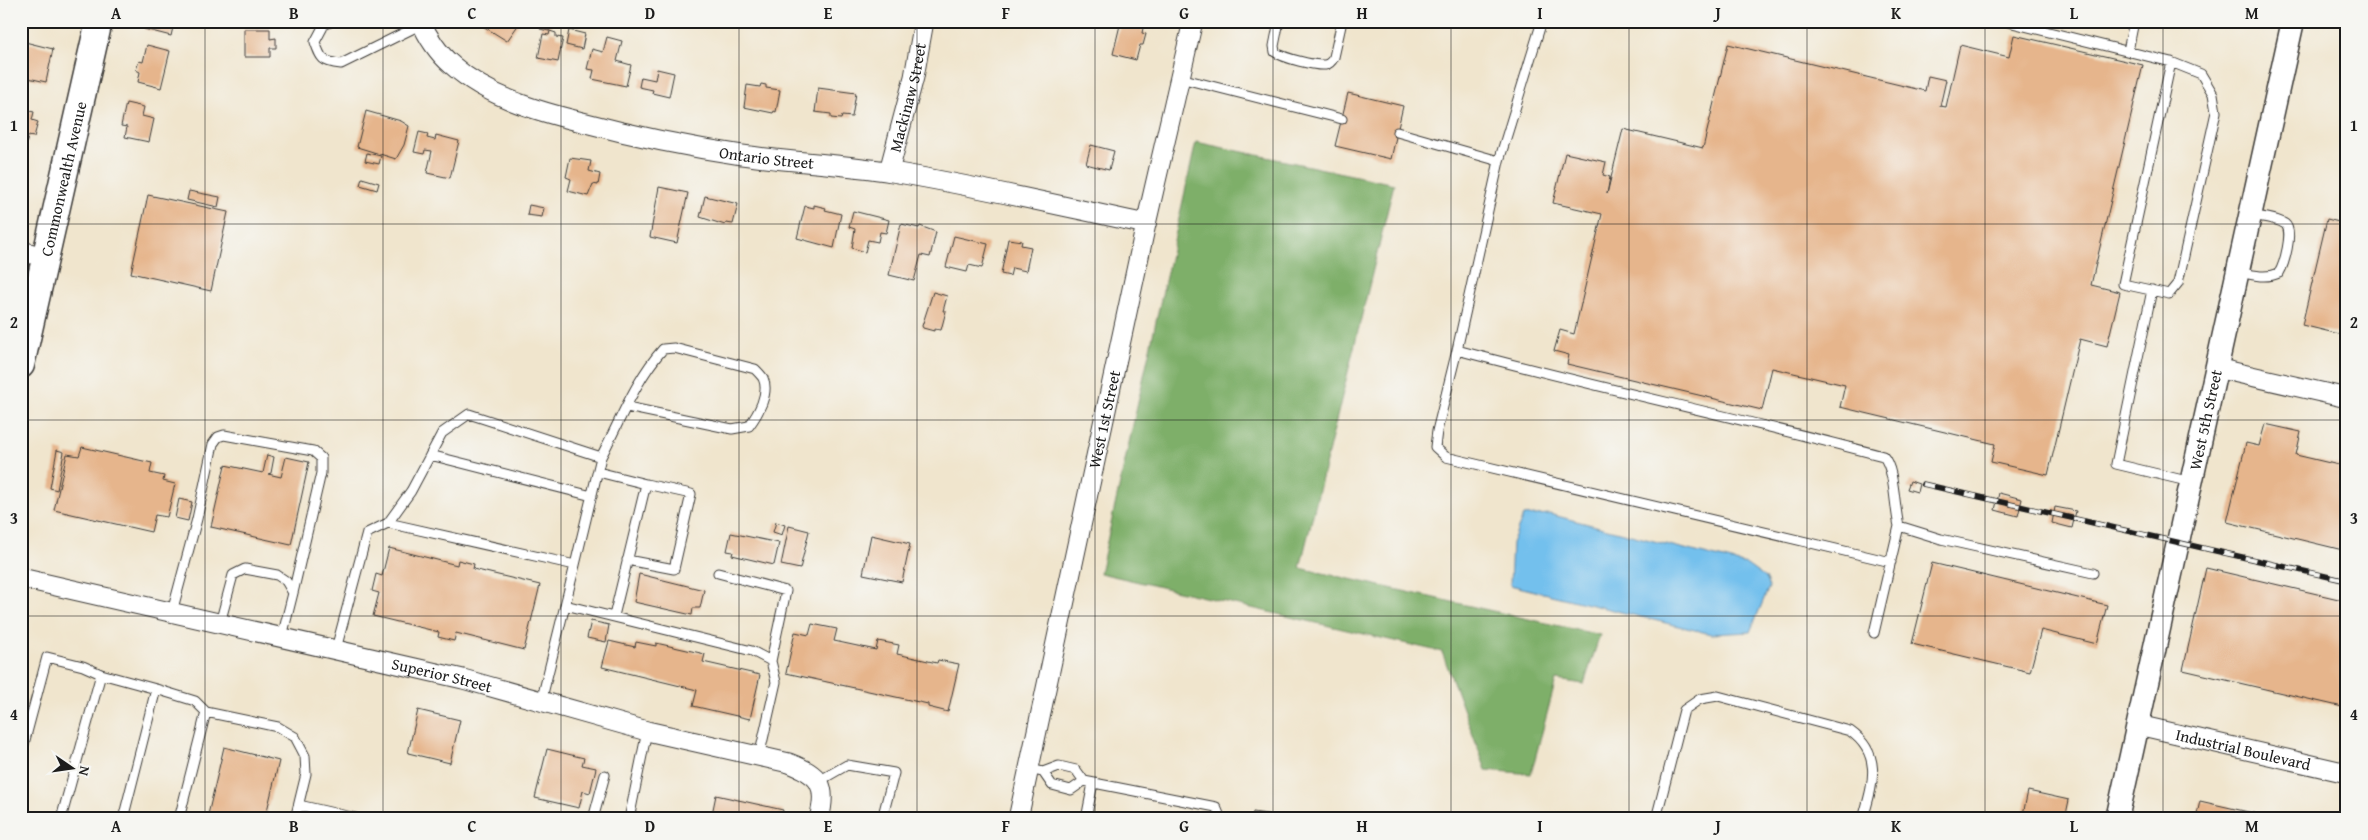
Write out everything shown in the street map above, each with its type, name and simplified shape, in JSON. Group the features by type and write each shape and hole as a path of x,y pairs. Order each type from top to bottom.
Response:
{"main road":[{"name":"Commonwealth Avenue","path":"21,365 33,254 99,21"}],"street":[{"name":"Mackinaw Street","path":"889,171 914,77 924,21"},
{"name":"West 1st Street","path":"1018,819 1036,770 1146,224 1193,21"},
{"name":"West 5th Street","path":"2116,819 2292,21"},
{"name":"Ontario Street","path":"421,23 434,45 451,65 477,83 510,100 542,112 631,135 741,154 889,171 1146,224"},
{"path":"2216,368 2347,398"},
{"name":"Superior Street","path":"21,578 463,679 647,731 789,763 810,771 818,781"},
{"name":"Industrial Boulevard","path":"2138,725 2347,773"},
{"path":"818,781 823,798 819,819"}],"lane":[{"path":"332,21 324,25 315,42 320,57 328,63 341,64 421,23"},
{"path":"1279,21 1274,46 1275,52 1283,57 1324,65 1332,62 1342,21"},
{"path":"1542,21 1498,161 1434,447 1446,457 1891,562"},
{"path":"2004,21 2171,62 2201,74 2213,94 2216,112 2178,283 2169,294 2123,284 2171,62"},
{"path":"2128,51 2134,21"},
{"path":"1180,78 1342,119"},
{"path":"1397,132 1498,161"},
{"path":"2238,272 2272,276 2279,273 2283,267 2289,238 2288,229 2284,224 2250,215"},
{"path":"2152,290 2116,464 2191,482"},
{"path":"541,702 601,457 627,407 652,361 663,349 674,348 755,369 763,378 764,388 760,412 749,426 732,429 627,407"},
{"path":"1457,350 1539,372 1764,424 1882,456 1889,463 1894,508 1899,526 1874,633"},
{"path":"336,649 366,533 388,523 411,491 442,432 468,414 601,457"},
{"path":"172,612 197,519 212,444 218,437 224,435 313,451 321,458 321,473 282,637"},
{"path":"430,455 592,496"},
{"path":"598,472 691,494 674,569 627,560"},
{"path":"614,616 646,484"},
{"path":"388,523 575,565"},
{"path":"1899,526 1941,539 2094,573"},
{"path":"220,623 233,575 245,569 276,575 286,581 292,593"},
{"path":"718,573 786,591 771,661 776,682 759,757"},
{"path":"565,605 752,651 771,661"},
{"path":"21,755 47,657 195,700 206,712 278,727 295,737 305,756 306,774 295,819"},
{"path":"61,819 101,674"},
{"path":"122,819 156,689"},
{"path":"1656,819 1684,710 1700,699 1718,696 1850,731 1860,738 1871,760 1874,776 1863,819"},
{"path":"179,819 206,712"},
{"path":"629,819 647,731"},
{"path":"818,781 847,765 894,773 882,819"},
{"path":"1036,770 1059,766 1076,770 1089,782 1216,807 1221,819"},
{"path":"1036,770 1052,785 1071,790 1089,782"},
{"path":"593,819 605,774"},
{"path":"1086,819 1089,782"},
{"path":"299,804 360,819"},
{"path":"472,819 477,817 514,819"}],"green space":[{"path":"1196,142 1394,184 1300,568 1600,635 1584,684 1556,680 1531,774 1486,770 1442,652 1100,573"}],"water":[{"path":"1549,514 1747,565 1765,578 1769,587 1750,632 1711,634 1510,585 1512,543 1523,516"}],"building":[{"path":"146,21 174,23 171,36 144,29"},
{"path":"482,21 521,21 507,41 483,26 485,23"},
{"path":"542,21 551,24 549,31 540,29"},
{"path":"1121,21 1144,23 1142,33 1146,34 1143,45 1140,45 1136,60 1113,54"},
{"path":"244,29 270,29 270,39 276,38 276,48 270,48 270,57 244,57"},
{"path":"569,30 585,34 582,49 566,45"},
{"path":"550,31 556,33 556,37 563,38 558,62 538,58 543,34 549,35"},
{"path":"2014,35 2143,65 2091,285 2120,292 2107,346 2080,339 2048,475 1991,462 1995,444 1840,407 1845,385 1772,368 1762,410 1567,364 1569,355 1554,351 1560,330 1574,334 1602,214 1553,203 1565,153 1606,162 1603,175 1610,177 1607,194 1623,129 1703,148 1728,44 1925,91 1928,76 1946,80 1940,106 1946,107 1960,45 2009,57"},
{"path":"607,37 622,41 617,61 631,65 626,86 592,79 594,70 587,69 592,49 603,52"},
{"path":"25,42 53,49 46,82 24,77 27,63 21,61 21,58"},
{"path":"147,45 170,51 161,88 138,82 140,72 136,70 139,61 143,62"},
{"path":"657,69 674,73 669,97 652,93 653,90 639,87 641,77 655,80"},
{"path":"761,84 766,85 766,88 780,90 776,112 744,107 747,85 760,87"},
{"path":"818,88 856,93 852,117 831,118 831,114 815,112"},
{"path":"1348,93 1403,106 1391,159 1335,146"},
{"path":"126,103 144,107 142,116 154,119 149,142 125,137 127,127 121,126"},
{"path":"21,109 34,112 32,120 38,122 34,137 28,136 26,146 21,145"},
{"path":"366,111 401,121 409,126 404,145 396,159 357,147"},
{"path":"419,132 428,134 427,138 435,140 436,135 459,141 450,178 427,173 432,151 425,150 424,154 414,152"},
{"path":"1091,145 1114,151 1109,170 1086,164"},
{"path":"367,153 381,156 379,164 365,161"},
{"path":"570,158 591,161 589,171 600,174 598,185 593,184 588,196 568,191 571,179 566,177"},
{"path":"362,178 379,183 377,190 360,185"},
{"path":"659,187 688,193 677,243 650,237"},
{"path":"189,191 220,197 218,207 187,200"},
{"path":"148,195 228,212 211,291 131,273"},
{"path":"705,196 738,204 733,224 726,223 725,225 700,217"},
{"path":"529,205 544,208 542,217 527,215"},
{"path":"814,205 841,214 834,248 797,238 805,206 814,208"},
{"path":"853,211 889,220 886,233 880,232 878,242 868,240 865,252 852,248 855,229 849,227"},
{"path":"2327,219 2347,224 2347,336 2302,325"},
{"path":"901,224 919,228 920,226 936,232 930,257 921,255 914,281 889,275"},
{"path":"954,236 988,244 982,268 969,265 967,272 946,267"},
{"path":"1008,239 1022,241 1021,245 1031,247 1026,271 1012,268 1010,276 1001,274"},
{"path":"933,292 947,296 943,311 946,311 941,330 934,329 934,331 922,326"},
{"path":"2265,424 2301,432 2296,455 2347,467 2347,551 2227,522 2246,443 2259,446"},
{"path":"82,447 152,463 150,473 164,476 163,481 175,484 167,517 155,515 151,532 54,510 67,454 79,456"},
{"path":"57,450 64,452 57,490 50,488"},
{"path":"267,455 274,457 271,473 268,474 281,477 286,457 309,462 291,545 211,527 225,465 263,473"},
{"path":"1910,481 1919,484 1917,492 1907,489"},
{"path":"1999,493 2022,499 2018,516 1995,510"},
{"path":"179,499 192,502 188,521 175,518"},
{"path":"2055,507 2076,511 2072,528 2052,523"},
{"path":"776,522 785,525 782,535 773,532"},
{"path":"789,526 809,531 800,569 781,565"},
{"path":"731,533 779,543 774,565 732,555 733,552 727,551"},
{"path":"871,535 910,544 902,582 863,574"},
{"path":"389,548 457,565 458,560 474,564 473,569 540,585 524,650 456,633 454,641 438,637 439,632 373,616 379,593 372,591 376,574 382,576"},
{"path":"1932,563 2107,605 2097,644 2041,630 2030,672 1912,644"},
{"path":"2206,568 2347,601 2347,708 2183,670"},
{"path":"639,574 704,590 700,608 693,608 692,615 634,602"},
{"path":"591,621 609,625 606,642 587,638"},
{"path":"812,624 837,629 834,641 876,650 878,641 899,645 897,654 937,663 938,660 959,664 948,712 928,707 928,704 786,673 795,632 809,635"},
{"path":"609,641 635,647 636,642 656,646 656,643 705,654 703,662 760,675 750,719 693,706 697,690 602,667"},
{"path":"418,710 460,720 450,763 408,753"},
{"path":"224,747 279,761 265,819 207,819"},
{"path":"547,749 584,758 582,765 596,768 590,793 583,791 579,808 535,798"},
{"path":"2028,791 2069,800 2065,819 2022,819"},
{"path":"716,795 783,810 781,819 711,819"},
{"path":"2200,801 2275,818 2275,819 2196,819"},
{"path":"1253,812 1295,818 1295,819 1252,819"}],"railway":[{"path":"1923,484 2347,581"}]}
